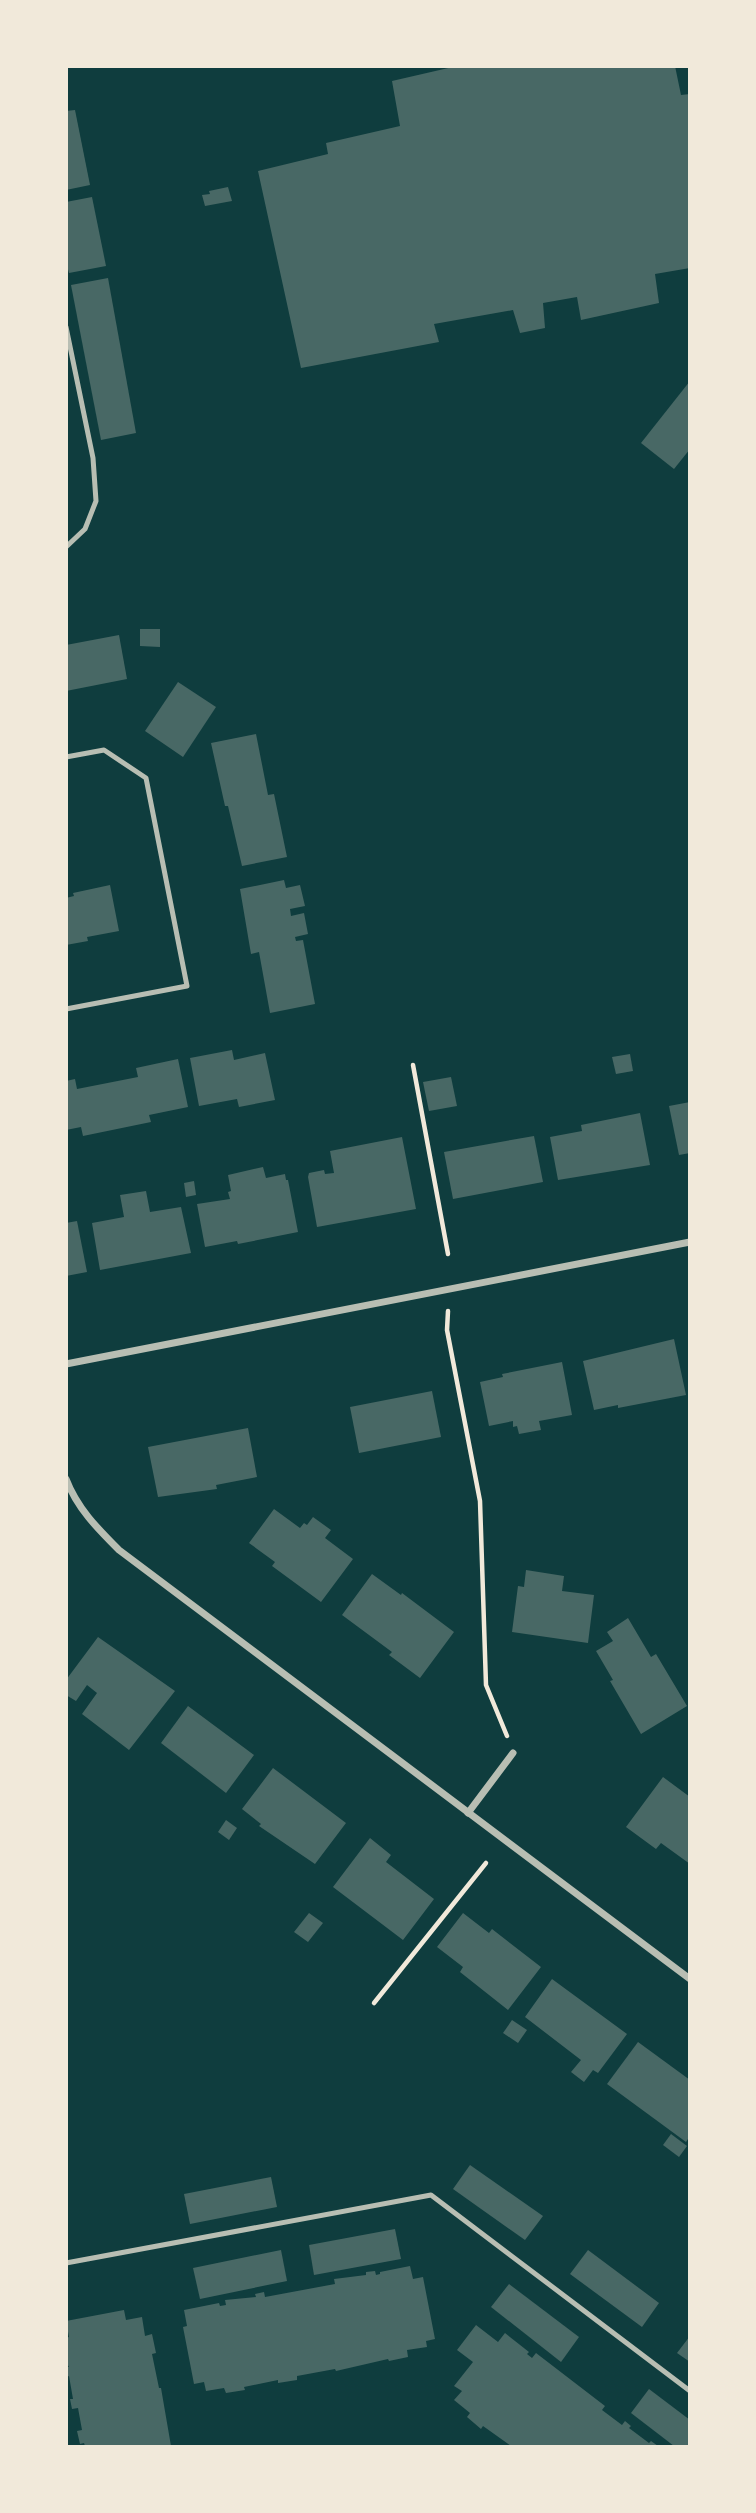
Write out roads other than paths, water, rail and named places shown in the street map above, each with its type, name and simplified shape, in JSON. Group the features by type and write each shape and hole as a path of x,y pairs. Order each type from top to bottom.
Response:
{"street":[{"path":"66,1364 690,1242"},
{"path":"66,1479 89,1520 119,1550 690,1979"},
{"path":"468,1813 513,1753"}],"lane":[{"path":"66,327 93,458 96,501 85,529 66,547"},
{"path":"66,757 104,750 146,778 187,986 66,1009"},
{"path":"66,2263 431,2195 690,2391"}]}
